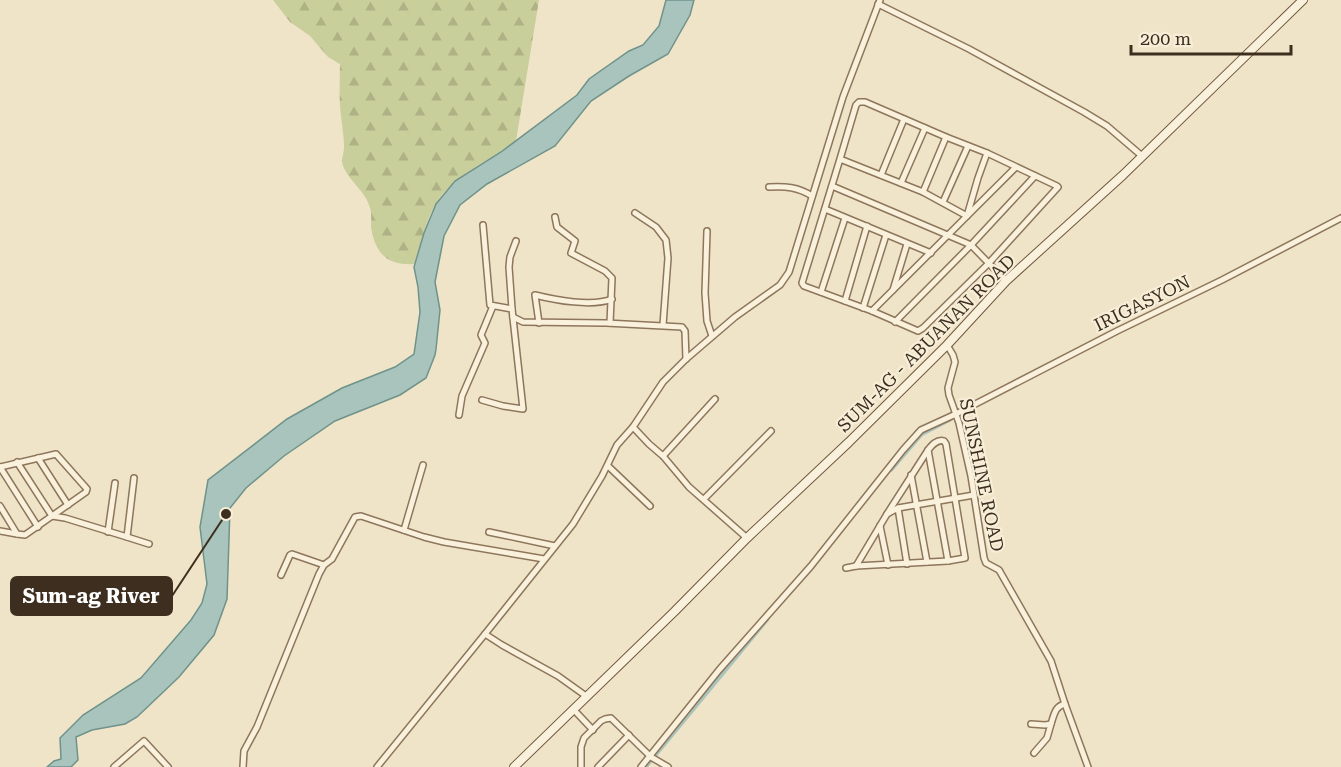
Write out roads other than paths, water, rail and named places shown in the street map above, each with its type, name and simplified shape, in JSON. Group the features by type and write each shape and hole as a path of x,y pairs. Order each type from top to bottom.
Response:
{"main road":[{"name":"SUM-AG - ABUANAN ROAD","path":"514,767 747,538 849,442 947,345 1006,281 1123,176 1303,0"}],"street":[{"path":"377,767 573,524 608,466 617,445 633,428 663,382 712,336 780,285 789,272 857,58 879,2 1084,112 1107,126 1142,156"},
{"path":"859,102 866,102 904,119 987,153 1058,188 989,263 918,331 804,286 802,283 856,105 859,102"},
{"path":"881,175 904,119"},
{"path":"901,183 926,128"},
{"path":"923,192 946,138"},
{"path":"944,202 968,146"},
{"path":"967,216 987,153"},
{"path":"840,159 923,192 967,216"},
{"path":"872,311 1016,167"},
{"path":"895,322 972,245 1035,176"},
{"path":"832,186 972,245 1006,281"},
{"path":"769,187 792,188 812,196"},
{"path":"825,209 931,253"},
{"path":"634,213 656,227 666,240 668,258 663,325"},
{"path":"555,217 557,227 575,241 571,253 611,276 613,284 610,323"},
{"path":"821,292 845,218"},
{"name":"IRIGASYON","path":"641,767 652,757 719,670 811,566 921,430 1341,218"},
{"path":"483,225 490,305 512,309"},
{"path":"845,301 867,226"},
{"path":"707,231 705,293 707,321 712,336"},
{"path":"863,308 886,235"},
{"path":"482,400 523,409 509,261 516,241"},
{"path":"892,291 907,244"},
{"path":"539,323 535,295 561,302 605,302 612,299"},
{"path":"459,415 462,396 485,343 481,335 493,306"},
{"path":"513,317 523,322 539,323 610,323 682,327 684,328 686,359"},
{"name":"SUNSHINE ROAD","path":"947,345 955,362 948,388 974,495 984,558 986,562 999,570 1052,661 1088,767"},
{"path":"663,456 715,399"},
{"path":"633,428 663,456 689,487 747,538"},
{"path":"704,499 771,431"},
{"path":"846,568 964,559 966,556 944,441 936,442 928,450 856,566"},
{"path":"928,450 948,561"},
{"path":"0,531 25,535 38,527 86,492 87,489 56,454 0,467 38,527"},
{"path":"38,458 68,505"},
{"path":"17,462 52,516 149,544"},
{"path":"404,530 423,465"},
{"path":"608,466 650,506"},
{"path":"911,475 927,562"},
{"path":"127,537 134,478"},
{"path":"108,532 115,483"},
{"path":"887,514 898,508 974,495"},
{"path":"0,506 17,534"},
{"path":"898,508 907,564"},
{"path":"243,767 244,751 319,574 324,565 332,559 355,518 361,516 444,542 544,559"},
{"path":"880,526 888,565"},
{"path":"489,532 555,546"},
{"path":"281,575 292,554 324,565"},
{"path":"485,634 558,676 586,696"},
{"path":"1034,753 1047,738 1056,708 1065,704"},
{"path":"573,709 593,730"},
{"path":"581,767 581,747 584,738 605,718 611,718 652,757 668,767"},
{"path":"1031,724 1051,724"},
{"path":"598,767 629,735"},
{"path":"114,767 144,741 168,767"}],"water":[{"path":"666,0 694,0 690,15 668,54 591,101 555,146 487,184 460,205 444,236 435,282 440,310 436,349 426,378 400,395 335,421 284,456 246,488 230,508 227,599 214,635 179,677 137,717 125,724 92,730 76,737 78,760 71,767 47,767 61,759 60,738 83,715 141,678 191,620 202,603 207,584 200,527 208,480 287,419 342,388 395,367 414,354 420,312 414,267 436,204 455,181 501,152 577,95 589,79 629,51 643,45 659,26"}],"waterway":[{"path":"891,469 921,434 950,419"},
{"path":"645,767 767,619"}],"place":[{"name":"Sum-ag River","path":"226,514"}]}
